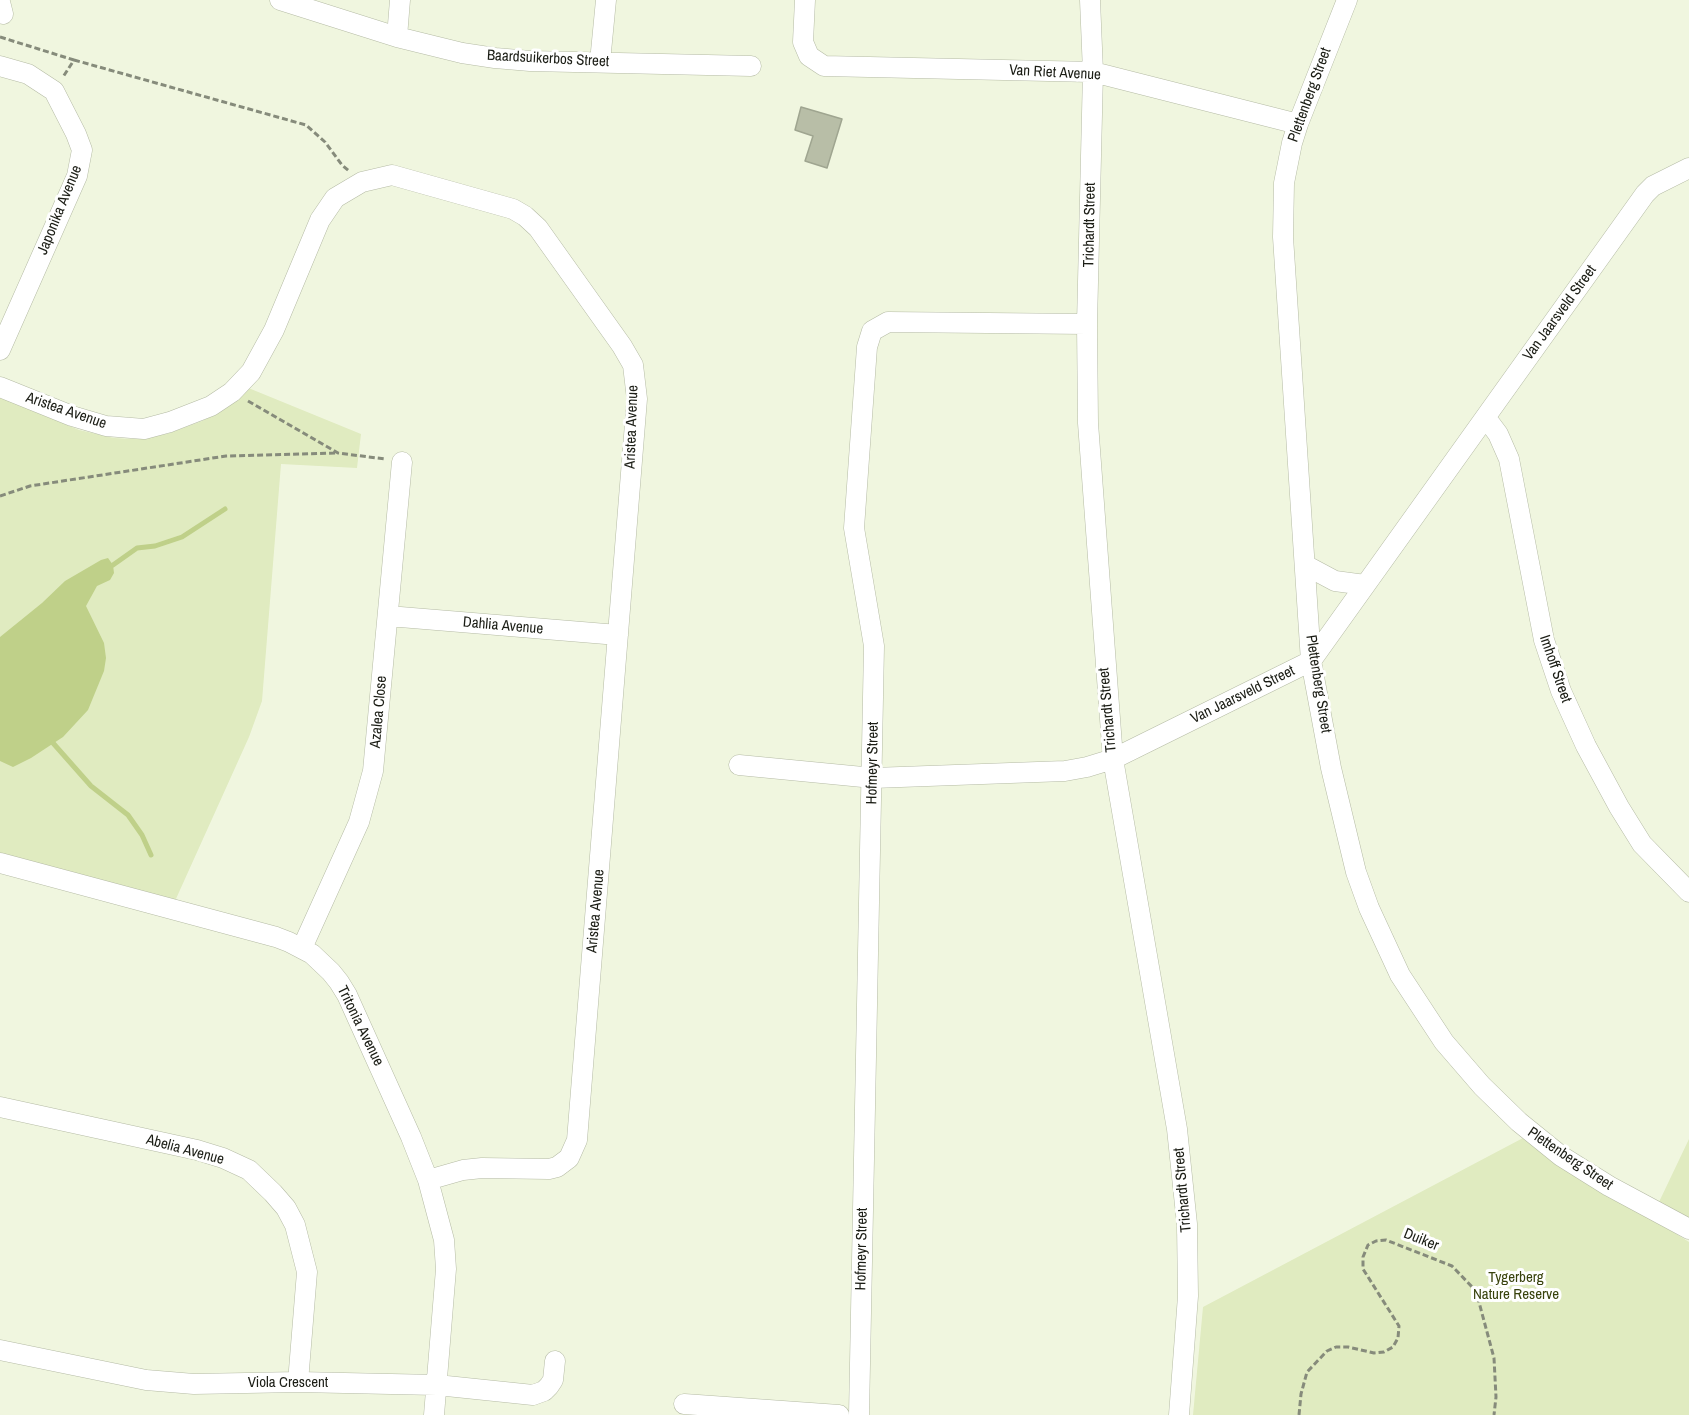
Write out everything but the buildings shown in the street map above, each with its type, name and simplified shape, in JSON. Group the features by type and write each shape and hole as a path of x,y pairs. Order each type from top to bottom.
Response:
{"street":[{"name":"Baardsuikerbos Street","path":"280,0 397,38 495,58 530,61 751,66"},
{"path":"397,38 400,0"},
{"path":"600,62 606,0"},
{"name":"Van Riet Avenue","path":"805,0 802,34 805,49 809,56 824,66 1093,72 1298,124"},
{"name":"Trichardt Street","path":"1090,0 1093,72 1088,423 1113,759 1177,1129 1186,1224 1188,1296 1179,1415"},
{"name":"Plettenberg Street","path":"1347,0 1298,124 1284,183 1282,228 1311,661 1331,768 1356,872 1383,942 1418,1005 1444,1042 1500,1105 1538,1139 1584,1172 1689,1229"},
{"name":"Japonika Avenue","path":"0,66 28,74 54,92 82,150 77,176 0,350"},
{"name":"Van Jaarsveld Street","path":"739,765 873,778 1065,771 1087,767 1113,759 1311,661 1645,194 1653,186 1689,168"},
{"name":"Aristea Avenue","path":"0,387 72,416 106,426 144,429 170,422 211,406 232,392 251,372 274,330 320,220 334,198 362,182 392,175 513,209 525,216 538,228 633,365 637,399 576,1146 569,1158 549,1169 482,1168 463,1170 428,1180"},
{"name":"Hofmeyr Street","path":"859,1415 874,646 854,528 867,347 872,331 888,322 1088,324"},
{"name":"Imhoff Street","path":"1486,418 1498,434 1509,459 1544,640 1561,691 1586,746 1642,844 1689,892"},
{"name":"Azalea Close","path":"302,948 359,822 373,771 402,462"},
{"path":"1305,565 1335,581 1365,585"},
{"name":"Dahlia Avenue","path":"388,616 618,635"},
{"name":"Tritonia Avenue","path":"0,863 276,937 302,948 331,972 347,994 411,1137 428,1180 444,1240 446,1258 434,1415"},
{"name":"Abelia Avenue","path":"0,1107 196,1150 223,1158 249,1170 286,1208 295,1225 307,1272 298,1382"},
{"name":"Viola Crescent","path":"0,1350 146,1380 194,1384 298,1382 436,1385 533,1395 539,1394 553,1380 555,1361"},
{"path":"684,1404 839,1415"}],"path":[{"path":"0,37 306,125 316,132 342,165 362,182"},
{"path":"54,92 74,60"},
{"path":"232,392 338,453"},
{"path":"0,496 30,486 226,456 338,453 402,462"},
{"name":"Duiker","path":"1299,1415 1301,1394 1307,1372 1327,1351 1336,1347 1348,1347 1374,1353 1384,1352 1394,1347 1398,1338 1399,1326 1363,1269 1363,1257 1368,1245 1386,1240 1452,1266 1476,1291 1494,1358 1496,1397 1494,1415"}],"green space":[{"path":"246,387 361,434 357,468 281,464 262,701 249,737 175,901 0,854 0,397 79,430 114,438 131,439 167,434 202,421 218,412"},
{"name":"Tygerberg Nature Reserve","path":"1523,1138 1689,1242 1689,1415 1193,1415 1203,1307"},
{"path":"1689,1139 1689,1218 1659,1202"}],"shaded area":[{"path":"108,558 113,565 114,573 110,580 97,586 86,606 104,643 106,658 104,671 88,710 63,737 31,758 13,767 0,761 0,637 65,581"}],"waterway":[{"path":"113,565 137,548 155,546 182,537 225,509"},
{"path":"53,743 91,786 128,815 142,835 151,855"}]}
